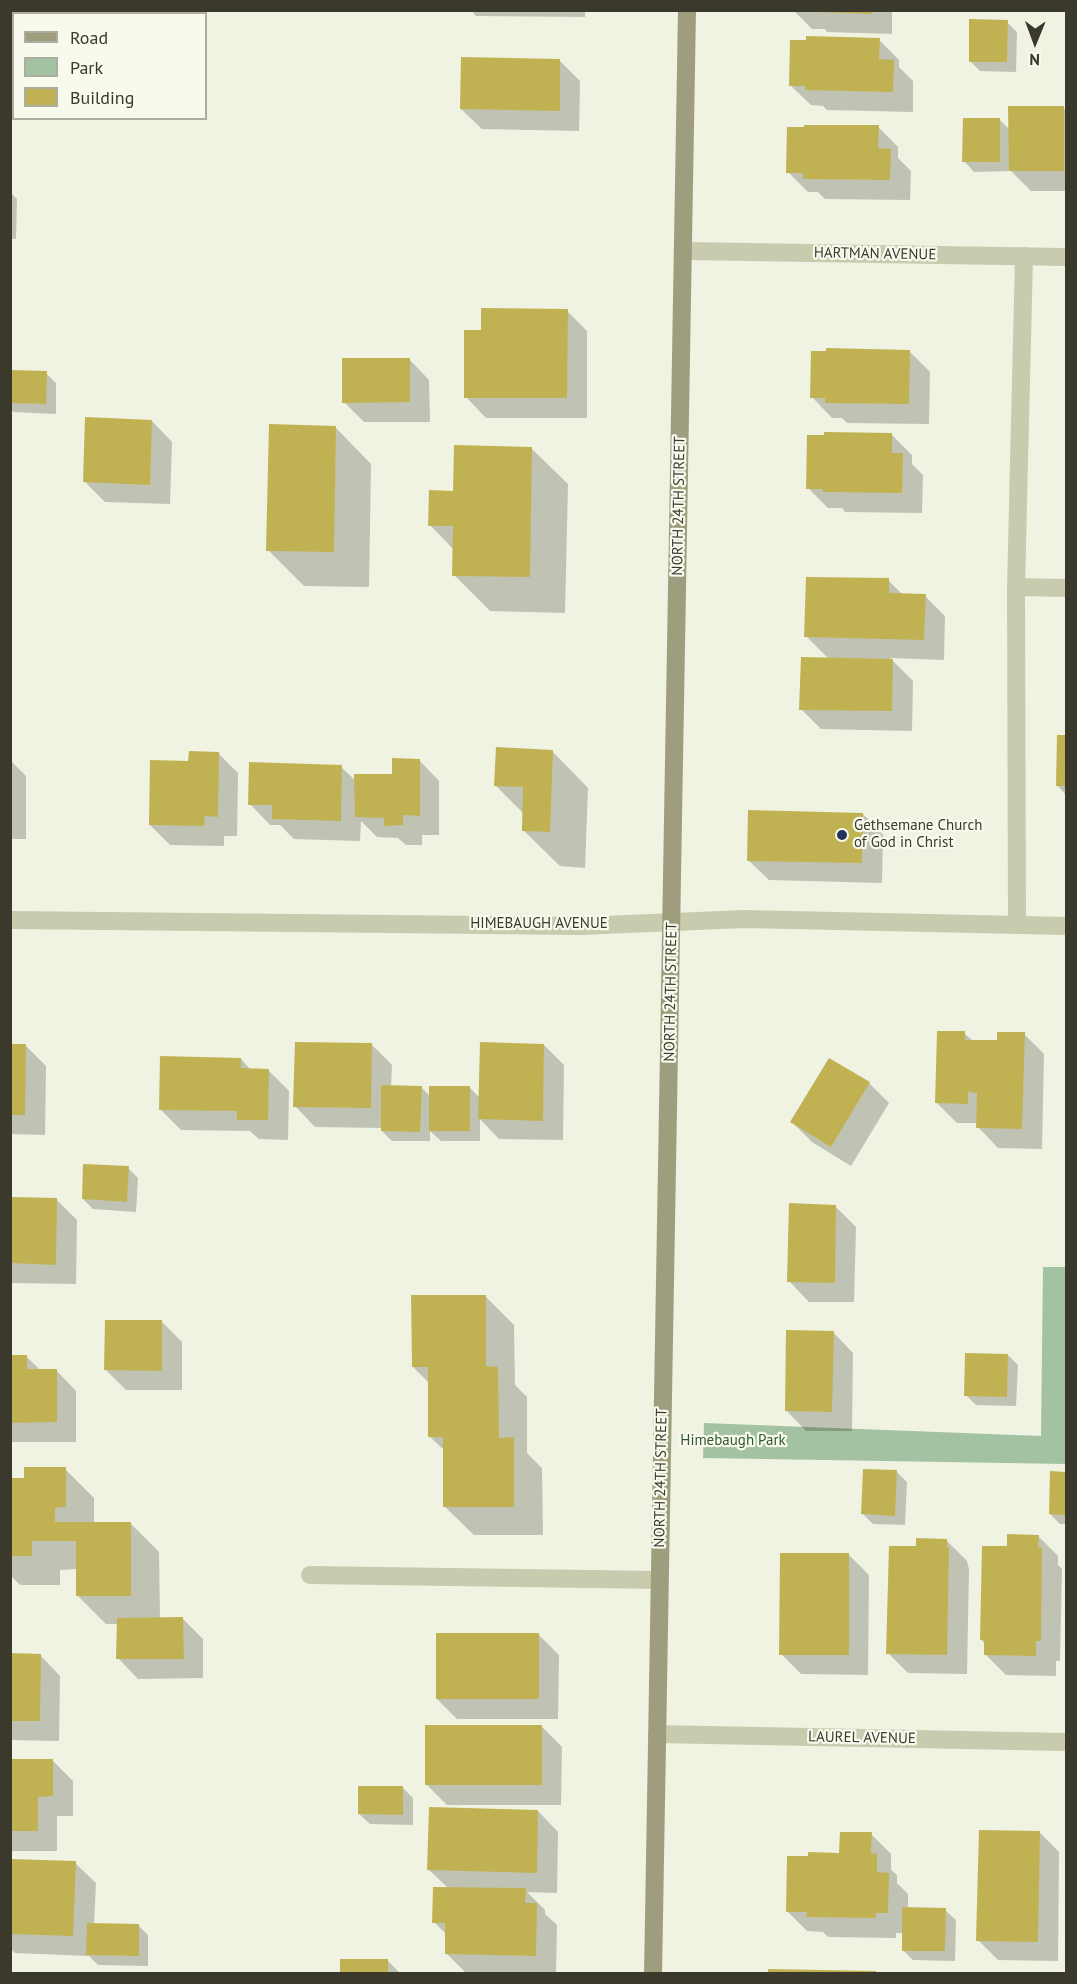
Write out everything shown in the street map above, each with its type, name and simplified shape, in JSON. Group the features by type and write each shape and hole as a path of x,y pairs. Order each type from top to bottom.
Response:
{"street":[{"name":"NORTH 24TH STREET","path":"652,1974 687,10"},
{"name":"HARTMAN AVENUE","path":"684,251 1066,257"},
{"path":"1017,925 1016,587 1024,256"},
{"path":"1016,587 1066,588"},
{"name":"HIMEBAUGH AVENUE","path":"10,920 581,926 744,919 1066,926"},
{"path":"310,1575 659,1580"},
{"name":"LAUREL AVENUE","path":"657,1734 1066,1742"}],"green space":[{"name":"Himebaugh Park","path":"1043,1267 1066,1267 1066,1464 703,1458 704,1423 1041,1436"}],"building":[{"path":"14,10 61,10 61,12 14,12"},
{"path":"819,10 872,10 872,14 819,12"},
{"path":"969,19 1008,20 1007,62 969,62"},
{"path":"806,36 880,38 879,59 894,60 893,92 805,90 805,86 789,86 790,40 806,40"},
{"path":"461,57 560,59 560,111 460,109"},
{"path":"1008,106 1064,106 1064,171 1009,171"},
{"path":"963,118 1000,118 1000,162 962,162"},
{"path":"804,125 879,125 878,148 891,149 890,180 803,179 803,173 786,173 787,127 804,127"},
{"path":"481,308 568,309 567,398 464,398 464,330 481,330"},
{"path":"826,348 910,350 909,404 825,403 825,398 810,398 811,351 826,351"},
{"path":"342,358 410,358 410,402 342,403"},
{"path":"10,370 47,371 46,404 10,403"},
{"path":"85,417 152,420 150,485 83,482"},
{"path":"269,424 336,426 334,552 266,551"},
{"path":"824,432 892,433 892,453 903,453 902,493 823,492 823,489 806,489 807,435 824,435"},
{"path":"454,445 532,447 530,577 452,576 453,526 428,526 429,490 453,491"},
{"path":"806,577 889,578 889,593 926,594 924,640 804,637"},
{"path":"801,657 893,659 892,711 799,710"},
{"path":"1057,735 1066,735 1066,786 1056,786"},
{"path":"496,747 553,750 550,832 522,831 523,787 494,786"},
{"path":"189,751 219,752 218,817 205,816 204,826 149,825 150,760 188,761"},
{"path":"392,758 420,759 420,816 403,815 403,825 384,826 384,818 355,817 354,774 392,774"},
{"path":"249,762 342,765 341,821 272,819 272,805 248,805"},
{"path":"748,810 863,813 862,863 747,861"},
{"path":"937,1031 965,1031 965,1040 997,1040 997,1032 1025,1032 1022,1129 976,1128 977,1093 968,1092 968,1104 935,1103"},
{"path":"295,1042 372,1043 371,1108 293,1107"},
{"path":"480,1042 544,1044 543,1121 478,1119"},
{"path":"10,1044 26,1044 25,1115 10,1115"},
{"path":"160,1056 241,1058 241,1068 269,1069 268,1120 237,1120 237,1111 159,1110"},
{"path":"829,1058 870,1082 831,1147 790,1122"},
{"path":"381,1085 422,1086 420,1132 381,1131"},
{"path":"429,1086 470,1086 470,1131 429,1131"},
{"path":"83,1164 129,1166 127,1202 82,1199"},
{"path":"10,1197 57,1198 56,1265 10,1263"},
{"path":"789,1203 836,1205 835,1283 787,1282"},
{"path":"411,1295 486,1295 486,1366 498,1367 499,1438 514,1437 514,1507 443,1507 443,1437 428,1437 428,1367 412,1367"},
{"path":"105,1320 162,1320 162,1371 104,1370"},
{"path":"786,1330 834,1331 832,1412 785,1411"},
{"path":"965,1353 1008,1354 1007,1397 964,1396"},
{"path":"10,1355 27,1355 27,1369 57,1369 57,1422 10,1423"},
{"path":"24,1467 66,1467 66,1507 55,1508 55,1522 131,1522 131,1596 76,1596 76,1541 32,1541 32,1556 10,1556 10,1478 24,1478"},
{"path":"863,1469 897,1470 895,1516 861,1514"},
{"path":"1050,1471 1066,1472 1066,1515 1049,1514"},
{"path":"1007,1534 1039,1535 1038,1547 1042,1548 1041,1641 1036,1641 1036,1656 984,1655 984,1640 980,1640 982,1546 1007,1546"},
{"path":"916,1538 947,1539 947,1547 949,1547 947,1655 886,1654 889,1546 916,1546"},
{"path":"780,1553 849,1553 849,1655 779,1655"},
{"path":"183,1617 184,1659 116,1659 117,1618"},
{"path":"436,1633 539,1633 539,1699 436,1699"},
{"path":"10,1653 41,1654 40,1721 10,1721"},
{"path":"425,1725 542,1725 542,1785 425,1785"},
{"path":"10,1759 53,1759 53,1796 38,1797 38,1831 10,1831"},
{"path":"358,1786 403,1786 403,1815 358,1814"},
{"path":"429,1807 538,1810 537,1873 427,1870"},
{"path":"979,1830 1040,1831 1038,1942 976,1941"},
{"path":"840,1832 872,1832 871,1853 877,1854 877,1872 889,1873 888,1913 876,1913 876,1918 806,1917 807,1912 786,1912 787,1856 808,1856 808,1852 839,1853"},
{"path":"10,1859 76,1861 73,1936 10,1934"},
{"path":"433,1887 526,1888 525,1903 537,1903 536,1956 445,1954 445,1923 432,1923"},
{"path":"902,1907 946,1908 945,1951 902,1951"},
{"path":"87,1923 139,1924 139,1956 86,1955"},
{"path":"340,1959 388,1959 388,1974 340,1974"},
{"path":"768,1969 876,1971 876,1974 768,1974"}],"place":[{"name":"Gethsemane Church of God in Christ","path":"842,835"}]}
